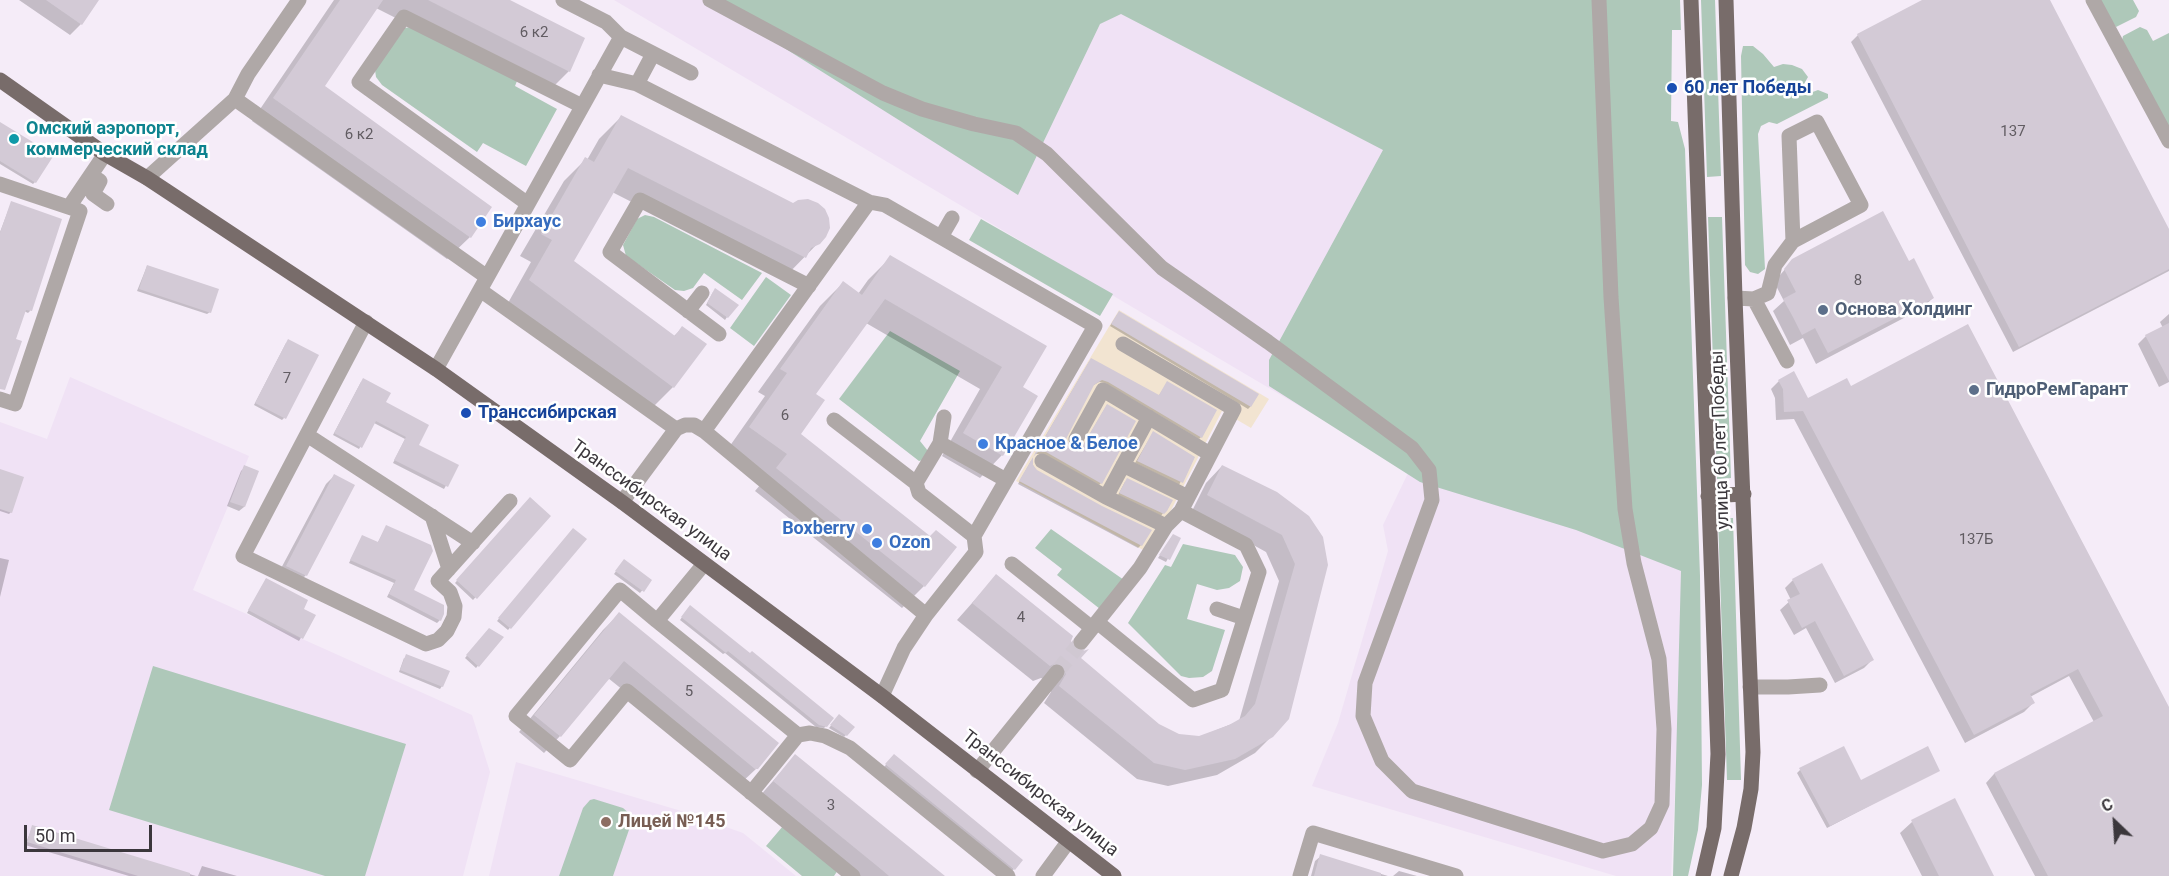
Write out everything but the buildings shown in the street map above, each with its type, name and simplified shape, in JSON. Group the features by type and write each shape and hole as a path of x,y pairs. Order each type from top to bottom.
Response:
{"main road":[{"name":"улица 60 лет Победы","path":"1691,0 1718,754 1718,790 1714,828 1702,876"},
{"name":"улица 60 лет Победы","path":"1726,0 1753,752 1751,789 1744,828 1731,876"},
{"name":"Транссибирская улица","path":"0,80 105,154 147,178 436,369 622,502 882,696 1114,876"},
{"path":"1708,496 1744,494"}],"lane":[{"path":"147,178 235,99 248,75 299,0"},
{"path":"563,0 606,22 621,37 692,74"},
{"path":"710,0 883,93 922,109 1016,133 1047,154 1162,268 1412,447 1429,471 1432,500 1365,684 1364,716 1382,761 1412,791 1603,851 1632,844 1651,828 1662,804 1664,729 1659,658 1634,563 1625,509 1611,297 1599,0"},
{"path":"2093,0 2169,141"},
{"path":"528,204 359,82 404,16 582,106"},
{"path":"436,369 621,37"},
{"path":"637,84 653,54"},
{"path":"599,75 637,84 869,202 885,205 1095,326 974,536 975,552 926,615 904,648 882,696"},
{"path":"235,99 676,429"},
{"path":"1735,298 1754,299 1768,293 1775,265 1793,241 1861,205 1817,122 1789,136 1793,241"},
{"path":"69,207 105,154"},
{"path":"91,175 100,181 93,194 108,204"},
{"path":"0,184 80,211 15,404 0,399"},
{"path":"720,334 610,252 640,200 809,286"},
{"path":"704,431 869,202"},
{"path":"940,237 952,218"},
{"path":"688,311 702,293"},
{"path":"1754,299 1787,361"},
{"path":"366,322 243,556 426,644 438,640 447,631 454,617 455,606 450,592 438,581 510,501"},
{"path":"1081,642 1140,568 1166,526 1184,504 1234,409 1123,344"},
{"path":"1076,440 1103,390 1210,454"},
{"path":"916,483 940,442 944,417"},
{"path":"1106,497 1149,417"},
{"path":"834,420 916,483 919,493 974,536"},
{"path":"622,502 676,429 694,425 926,615"},
{"path":"307,435 473,543"},
{"path":"940,442 1006,480"},
{"path":"1042,461 1106,497 1166,526"},
{"path":"1012,564 1193,700 1222,690 1259,572 1246,545 1123,465"},
{"path":"432,516 449,569"},
{"path":"657,621 704,564"},
{"path":"798,735 620,590 516,716 570,760 627,691 853,876"},
{"path":"1217,609 1244,618"},
{"path":"977,771 1057,672"},
{"path":"1750,687 1820,685"},
{"path":"751,793 798,735 810,733 825,736 850,748 1008,876"},
{"path":"1300,876 1313,833 1456,876"},
{"path":"1043,876 1068,842"}],"shaded area":[{"path":"614,0 1641,0 1685,576 1671,876 1616,876 1312,786 1338,723 1388,551 1383,525 1409,471"},
{"path":"1119,310 1269,399 1251,428 1222,411 1167,518 1145,551 1016,481"},
{"path":"70,377 249,456 193,590 472,715 490,772 463,876 0,876 0,422 47,439"},
{"name":"Лицей №145","path":"516,762 678,810 743,833 796,876 489,876"}],"green space":[{"path":"708,0 1680,0 1681,30 1672,30 1671,121 1678,122 1685,149 1700,576 1702,785 1698,830 1688,876 1673,876 1681,571 1576,530 1420,482 1269,386 1269,360 1383,150 1121,14 1100,24 1018,195"},
{"path":"1701,0 1715,0 1721,176 1707,177"},
{"path":"2096,0 2133,0 2139,11 2136,17 2116,27"},
{"path":"415,26 517,81 515,86 557,109 526,166 483,143 477,152 382,85 376,77 375,70 405,28"},
{"path":"2140,27 2147,30 2153,41 2169,33 2169,131 2121,45 2123,36"},
{"path":"1743,46 1753,46 1774,67 1783,64 1802,69 1808,77 1804,84 1806,90 1810,93 1818,90 1828,94 1828,98 1777,124 1769,122 1761,126 1758,134 1765,269 1758,274 1750,272 1745,265 1741,56"},
{"path":"645,215 654,217 762,273 742,300 704,273 693,288 684,291 675,290 626,256 623,245 637,219"},
{"path":"1708,217 1722,217 1731,478 1717,479"},
{"path":"981,219 1113,294 1100,316 969,240"},
{"path":"766,277 791,295 754,346 730,328"},
{"path":"890,331 960,371 920,441 928,451 923,460 919,461 839,399"},
{"path":"1718,518 1733,518 1741,780 1727,780"},
{"path":"1051,529 1124,580 1100,609 1057,575 1062,569 1035,548"},
{"path":"1183,544 1235,555 1243,567 1240,581 1229,588 1217,590 1197,584 1187,619 1225,630 1212,671 1203,677 1181,676 1128,623 1165,565 1171,567"},
{"path":"153,666 406,744 365,876 325,876 109,810"},
{"path":"594,799 623,808 631,815 631,824 613,876 559,876 583,808"},
{"path":"783,826 838,870 834,876 802,876 766,846"}],"tunnel":[{"path":"1057,672 1081,642"}],"place":[{"name":"60 лет Победы","path":"1672,88"},
{"name":"Омский аэропорт, коммерческий склад","path":"14,139"},
{"name":"Бирхаус","path":"481,222"},
{"name":"Основа Холдинг","path":"1823,310"},
{"name":"ГидроРемГарант","path":"1974,390"},
{"name":"Транссибирская","path":"466,413"},
{"name":"Красное & Белое","path":"983,444"},
{"name":"Boxberry","path":"867,529"},
{"name":"Ozon","path":"877,543"},
{"name":"Лицей №145","path":"606,822"}]}
